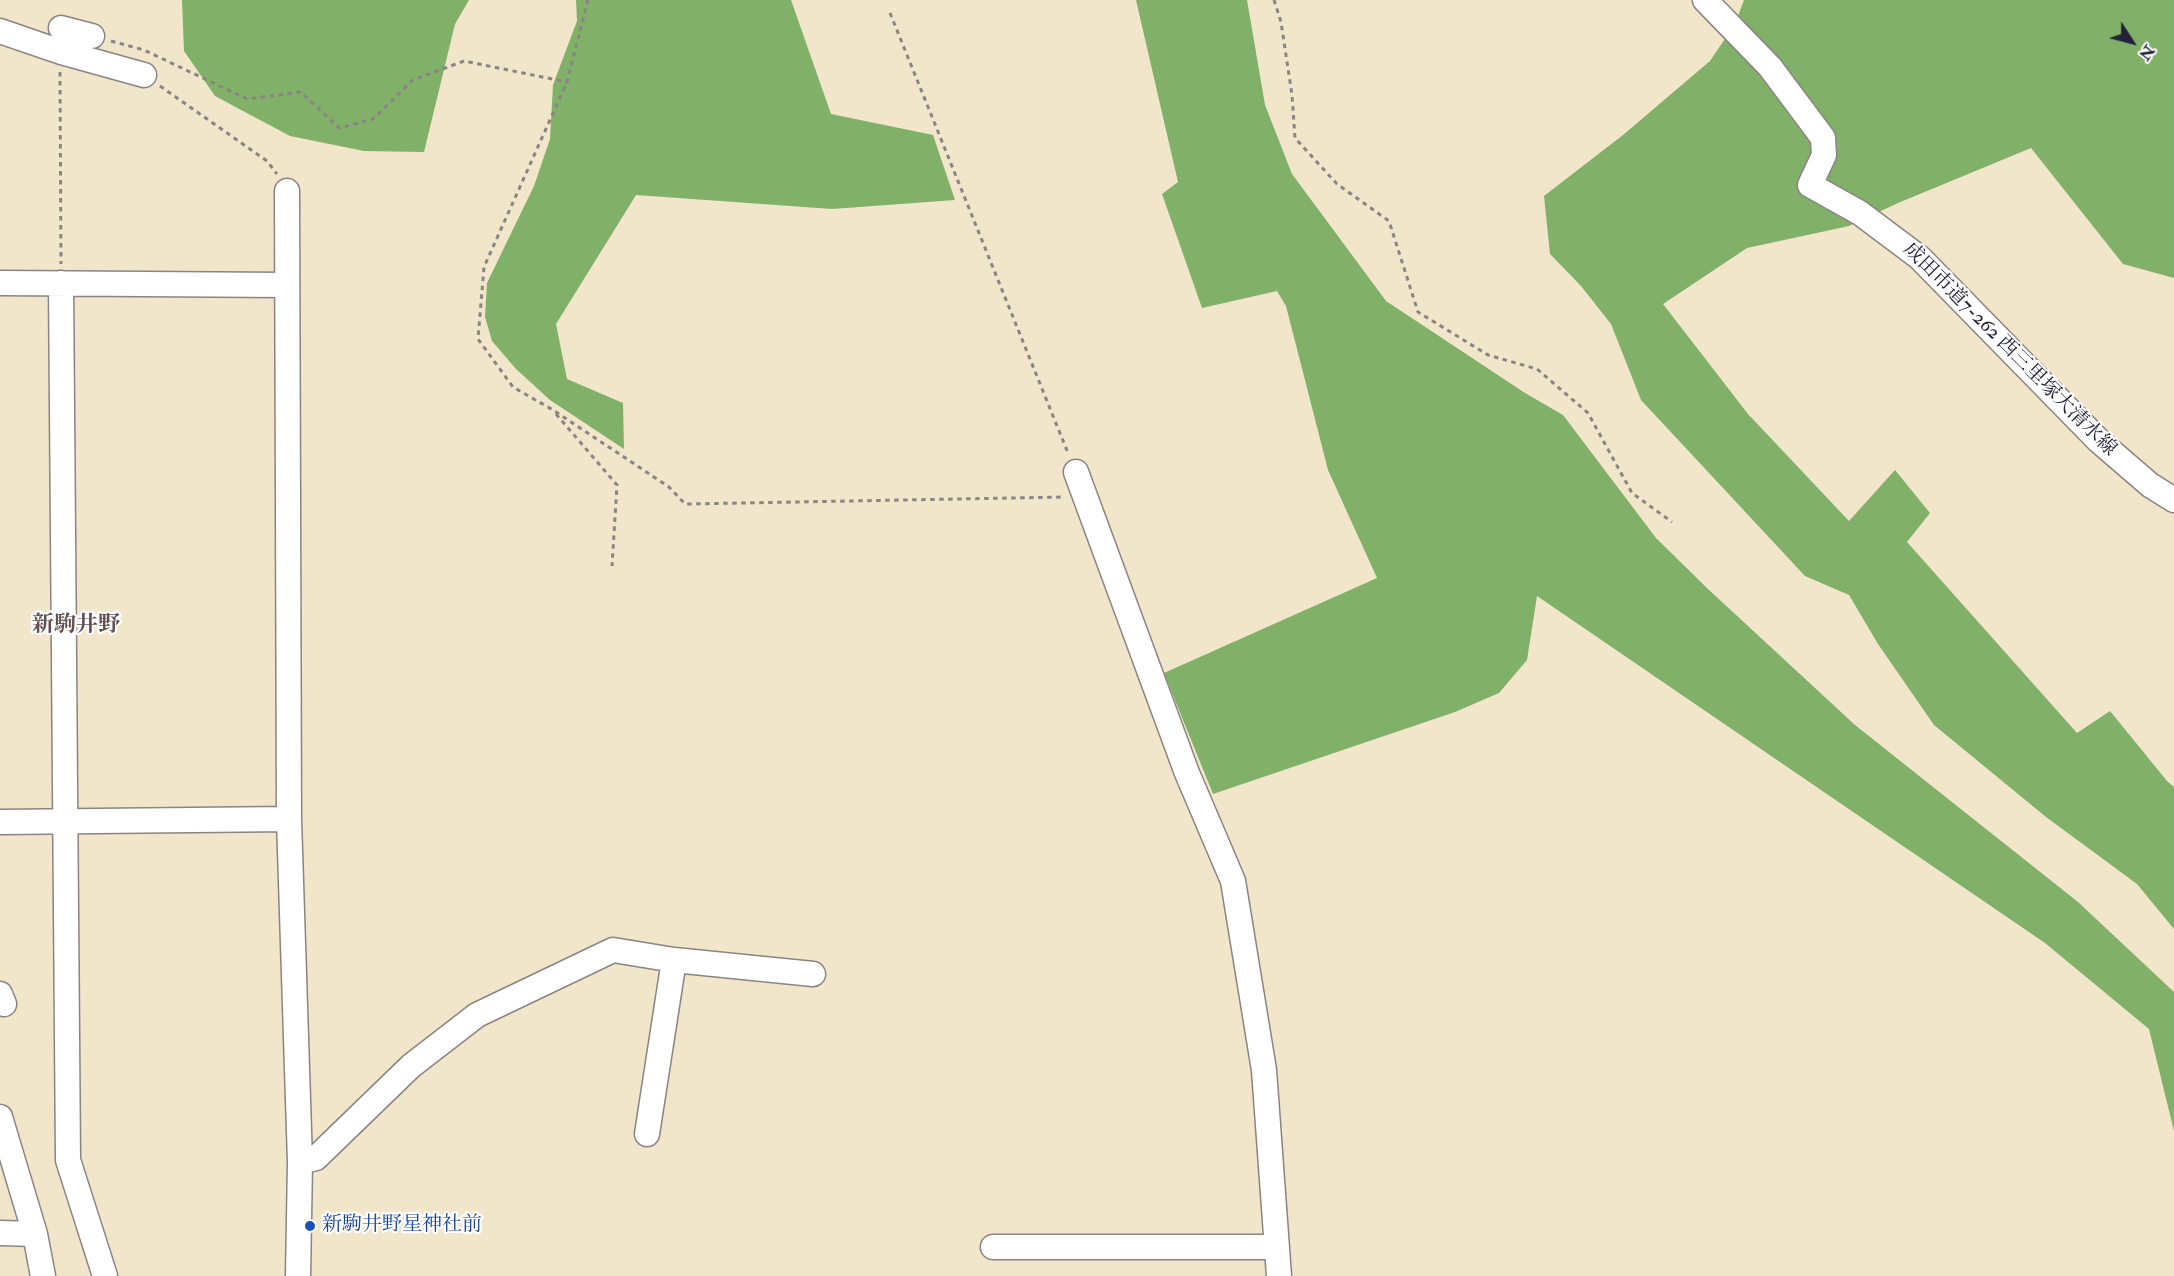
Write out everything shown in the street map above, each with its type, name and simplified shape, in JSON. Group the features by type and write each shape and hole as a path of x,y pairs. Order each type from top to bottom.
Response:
{"street":[{"name":"成田市道7-262 西三里塚大清水線","path":"1706,0 1770,67 1823,138 1824,155 1810,185 1860,213 1920,258 2099,441 2150,485 2174,500"},
{"path":"62,28 92,36"},
{"path":"0,31 61,52 144,75"},
{"path":"287,191 289,819 300,1162 298,1276"},
{"path":"0,283 286,285"},
{"path":"61,284 68,1160 105,1276"},
{"path":"1076,472 1187,773 1233,881 1264,1070 1279,1276"},
{"path":"0,822 289,819"},
{"path":"300,1162 316,1158 411,1066 477,1015 613,950 674,960 813,974"},
{"path":"647,1134 674,960"},
{"path":"0,1117 35,1234 43,1276"},
{"path":"0,1233 35,1234"},
{"path":"993,1246 1276,1247"}],"path":[{"path":"588,0 567,82 484,267 478,339 513,387 669,487 685,504 1085,496"},
{"path":"1274,0 1281,22 1292,95 1295,138 1337,184 1389,221 1418,312 1488,355 1537,369 1588,413 1632,494 1671,522"},
{"path":"890,13 1076,472"},
{"path":"92,36 144,50 247,99 301,92 339,128 373,118 413,80 464,61 567,82"},
{"path":"61,52 61,284"},
{"path":"144,75 267,161 287,191"},
{"path":"553,411 617,485 612,566"}],"green space":[{"path":"182,0 469,0 455,24 424,152 364,151 290,136 215,96 184,51"},
{"path":"576,0 791,0 831,114 933,135 955,200 832,209 636,195 556,324 567,379 623,403 624,449 550,400 516,369 492,341 485,317 487,283 534,186 550,139 553,85 577,21"},
{"path":"1136,0 1247,0 1265,105 1292,174 1386,301 1525,393 1563,415 1656,538 1708,589 1855,725 2078,902 2174,992 2174,1131 2149,1029 2045,943 1537,596 1527,660 1499,693 1455,712 1213,794 1164,673 1377,578 1328,470 1286,306 1277,291 1202,308 1162,194 1178,182"},
{"path":"1744,0 2174,0 2174,278 2123,264 2031,148 1898,203 1849,226 1747,248 1663,304 1748,414 1849,521 1895,470 1930,513 1907,542 2077,733 2110,711 2174,787 2174,929 2137,884 2046,817 1934,725 1878,644 1849,595 1805,576 1641,400 1611,324 1581,286 1550,254 1544,196 1623,135 1710,61 1735,24"}],"place":[{"name":"新駒井野星神社前","path":"310,1226"}],"district":[{"name":"新駒井野","path":"76,626"}]}
